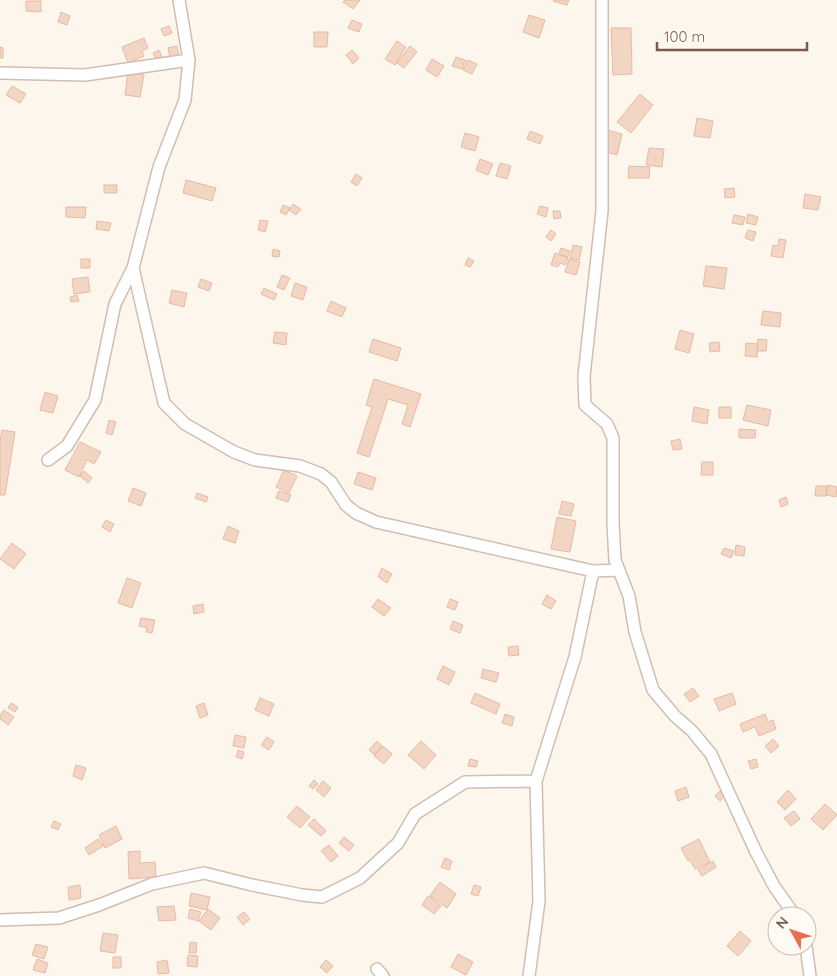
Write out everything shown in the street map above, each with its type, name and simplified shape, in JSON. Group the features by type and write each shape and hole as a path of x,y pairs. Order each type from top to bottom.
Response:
{"street":[{"path":"48,460 67,446 94,400 115,304 133,268 159,167 185,100 189,60 179,0"},
{"path":"602,0 602,211 584,376 584,394 586,406 607,424 613,438 615,560 629,596 635,632 653,690 674,716 692,731 711,754 756,852 774,886 788,906"},
{"path":"0,73 85,75 189,60"},
{"path":"133,268 164,403 185,424 234,452 255,460 300,466 321,474 331,482 346,505 356,513 376,522 593,571 619,570"},
{"path":"529,976 539,901 536,781 575,657 593,571"},
{"path":"0,920 59,918 152,884 204,872 252,885 322,897 360,878 398,843 415,814 466,782 536,781"},
{"path":"807,956 810,976"}],"building":[{"path":"345,0 360,0 353,9 343,2"},
{"path":"554,0 569,0 567,5"},
{"path":"26,1 41,1 41,12 26,11"},
{"path":"61,12 70,16 67,25 58,22"},
{"path":"529,15 545,20 539,38 523,32"},
{"path":"352,20 362,24 359,32 348,28"},
{"path":"169,26 172,33 164,36 161,29"},
{"path":"611,28 631,28 632,74 613,75"},
{"path":"314,32 328,32 327,47 314,47"},
{"path":"144,38 148,48 142,51 144,56 128,63 122,47"},
{"path":"397,41 406,47 395,65 385,59"},
{"path":"177,46 179,56 170,57 168,48"},
{"path":"410,46 417,52 404,68 397,63"},
{"path":"0,47 3,48 3,58 0,58"},
{"path":"159,50 162,57 156,60 153,53"},
{"path":"352,50 359,58 353,64 346,55"},
{"path":"456,57 465,60 462,69 452,66"},
{"path":"432,59 444,66 437,77 426,70"},
{"path":"467,60 477,64 472,74 463,70"},
{"path":"128,72 144,75 140,97 125,95"},
{"path":"12,86 26,94 20,103 6,95"},
{"path":"640,94 653,105 631,133 617,122"},
{"path":"697,118 713,121 710,138 694,136"},
{"path":"607,130 622,134 617,155 602,151"},
{"path":"530,131 543,136 540,144 527,139"},
{"path":"465,133 479,137 475,151 461,147"},
{"path":"649,148 664,149 662,167 646,165"},
{"path":"480,159 493,164 488,175 476,170"},
{"path":"500,163 511,166 507,179 496,176"},
{"path":"629,166 650,167 649,178 628,178"},
{"path":"356,174 362,178 357,186 351,182"},
{"path":"186,180 216,188 212,201 183,193"},
{"path":"104,185 117,185 117,193 104,193"},
{"path":"734,188 735,197 725,198 724,189"},
{"path":"805,194 821,197 818,210 803,208"},
{"path":"293,204 301,209 296,215 289,210"},
{"path":"283,205 290,208 286,215 280,212"},
{"path":"540,206 548,208 546,217 537,214"},
{"path":"66,207 86,207 85,218 66,217"},
{"path":"553,211 560,211 561,218 554,219"},
{"path":"748,214 758,217 756,225 746,223"},
{"path":"734,215 745,217 743,225 732,223"},
{"path":"260,220 268,221 265,232 258,230"},
{"path":"97,221 111,223 109,231 96,229"},
{"path":"551,230 556,234 551,241 546,237"},
{"path":"748,230 756,232 753,241 745,238"},
{"path":"779,239 786,240 783,258 771,256 773,245 778,246"},
{"path":"573,245 582,247 579,260 570,258"},
{"path":"561,248 570,251 568,257 559,254"},
{"path":"273,249 280,251 279,257 272,256"},
{"path":"555,253 568,258 565,265 560,263 558,267 551,265"},
{"path":"468,258 474,261 470,267 465,265"},
{"path":"81,259 90,259 90,268 81,268"},
{"path":"569,259 580,262 576,275 565,272"},
{"path":"706,266 727,268 724,289 703,286"},
{"path":"282,275 290,278 284,290 277,287"},
{"path":"88,277 90,292 74,294 72,279"},
{"path":"201,279 212,283 209,291 198,287"},
{"path":"295,283 307,287 303,300 291,296"},
{"path":"264,288 277,294 274,300 261,294"},
{"path":"172,290 187,293 184,307 169,303"},
{"path":"77,295 79,301 71,302 70,297"},
{"path":"331,301 346,308 342,317 327,311"},
{"path":"763,311 781,313 780,327 761,325"},
{"path":"680,330 694,334 689,353 675,349"},
{"path":"275,332 287,333 286,345 273,343"},
{"path":"373,339 401,348 397,361 369,352"},
{"path":"758,339 767,340 766,351 757,351"},
{"path":"719,342 720,351 710,352 709,343"},
{"path":"746,343 758,344 757,357 745,356"},
{"path":"374,379 421,394 410,427 402,424 408,405 388,399 369,457 357,453 372,407 366,405"},
{"path":"45,392 58,396 53,413 40,410"},
{"path":"747,405 771,410 768,426 743,420"},
{"path":"694,407 709,410 707,424 692,421"},
{"path":"719,407 731,407 731,418 719,418"},
{"path":"109,420 116,422 112,435 106,433"},
{"path":"739,429 756,430 755,438 739,438"},
{"path":"2,430 15,432 5,495 0,495 0,441"},
{"path":"680,439 682,449 673,450 671,441"},
{"path":"80,442 101,452 94,464 87,460 79,477 65,470"},
{"path":"702,462 713,462 713,475 701,475"},
{"path":"284,470 297,476 289,493 276,487"},
{"path":"84,471 92,478 88,483 80,476"},
{"path":"358,472 376,478 372,490 354,484"},
{"path":"828,485 837,487 836,497 826,495"},
{"path":"816,486 827,486 826,496 815,496"},
{"path":"133,488 146,493 141,506 128,501"},
{"path":"279,491 291,495 288,502 276,498"},
{"path":"197,493 208,497 206,502 195,498"},
{"path":"786,497 788,504 781,507 779,500"},
{"path":"562,501 574,504 571,516 559,514"},
{"path":"557,517 576,521 570,552 551,549"},
{"path":"106,520 114,524 110,532 102,527"},
{"path":"228,526 239,531 235,543 223,539"},
{"path":"12,543 26,554 14,569 0,559"},
{"path":"736,545 745,547 744,556 735,555"},
{"path":"724,548 734,551 731,558 721,554"},
{"path":"382,568 392,574 387,583 378,577"},
{"path":"127,578 141,583 132,608 118,603"},
{"path":"547,595 556,601 551,609 542,604"},
{"path":"378,599 391,608 384,616 372,607"},
{"path":"450,599 458,602 455,610 447,607"},
{"path":"203,604 204,612 194,614 193,606"},
{"path":"141,618 155,620 152,633 146,632 147,628 139,626"},
{"path":"453,621 463,625 460,633 450,629"},
{"path":"518,646 519,655 509,656 508,647"},
{"path":"443,666 455,672 449,685 437,679"},
{"path":"483,669 499,673 496,682 481,678"},
{"path":"693,688 699,696 690,702 684,694"},
{"path":"475,693 500,704 496,714 471,703"},
{"path":"732,693 736,704 719,711 714,699"},
{"path":"260,698 274,704 269,716 255,710"},
{"path":"11,703 18,707 15,712 8,708"},
{"path":"204,703 208,715 200,718 196,706"},
{"path":"4,710 14,717 8,725 0,719 0,715"},
{"path":"505,714 514,717 512,726 502,723"},
{"path":"765,714 768,722 773,720 776,729 759,736 755,727 743,732 740,724"},
{"path":"235,735 246,737 244,748 233,746"},
{"path":"267,737 274,742 269,750 261,745"},
{"path":"773,739 779,746 771,753 765,746"},
{"path":"377,741 382,746 375,755 369,750"},
{"path":"421,741 436,755 424,769 408,755"},
{"path":"383,746 392,754 384,764 374,756"},
{"path":"238,750 244,752 242,759 236,757"},
{"path":"470,759 478,761 476,767 468,766"},
{"path":"756,759 758,767 751,769 748,761"},
{"path":"76,765 86,768 82,780 73,776"},
{"path":"314,780 318,784 313,789 309,786"},
{"path":"323,781 331,788 324,797 316,790"},
{"path":"686,787 689,797 678,801 675,791"},
{"path":"721,790 726,795 720,801 715,796"},
{"path":"788,790 796,799 785,810 777,802"},
{"path":"825,804 837,815 823,830 811,819"},
{"path":"297,806 310,817 300,828 287,817"},
{"path":"794,811 800,819 791,826 784,818"},
{"path":"314,819 326,831 321,836 308,825"},
{"path":"54,821 61,824 58,830 51,827"},
{"path":"116,826 122,839 105,848 99,835"},
{"path":"344,837 354,845 349,851 339,843"},
{"path":"98,839 103,846 89,855 85,848"},
{"path":"699,839 710,862 695,869 681,848"},
{"path":"329,845 338,856 331,862 321,851"},
{"path":"140,851 140,863 155,862 156,877 129,879 128,852"},
{"path":"445,858 452,861 449,870 441,867"},
{"path":"713,861 716,867 702,876 698,870"},
{"path":"440,882 456,894 447,908 430,896"},
{"path":"80,885 81,898 69,900 68,887"},
{"path":"474,885 481,887 478,896 471,894"},
{"path":"191,893 210,897 207,910 189,906"},
{"path":"428,896 441,906 434,914 422,905"},
{"path":"174,906 176,920 159,921 157,907"},
{"path":"190,909 201,912 198,921 188,918"},
{"path":"208,909 220,918 211,930 199,921"},
{"path":"244,912 250,919 243,925 237,917"},
{"path":"740,931 751,941 738,956 727,946"},
{"path":"103,933 118,935 115,953 100,951"},
{"path":"190,942 197,943 196,953 189,953"},
{"path":"36,944 48,947 44,959 32,955"},
{"path":"458,954 473,962 466,975 451,967"},
{"path":"188,955 198,956 197,967 187,966"},
{"path":"113,957 121,957 121,968 113,968"},
{"path":"37,959 48,963 45,973 33,970"},
{"path":"167,960 169,973 158,974 157,962"},
{"path":"326,960 333,966 327,973 320,967"}]}
